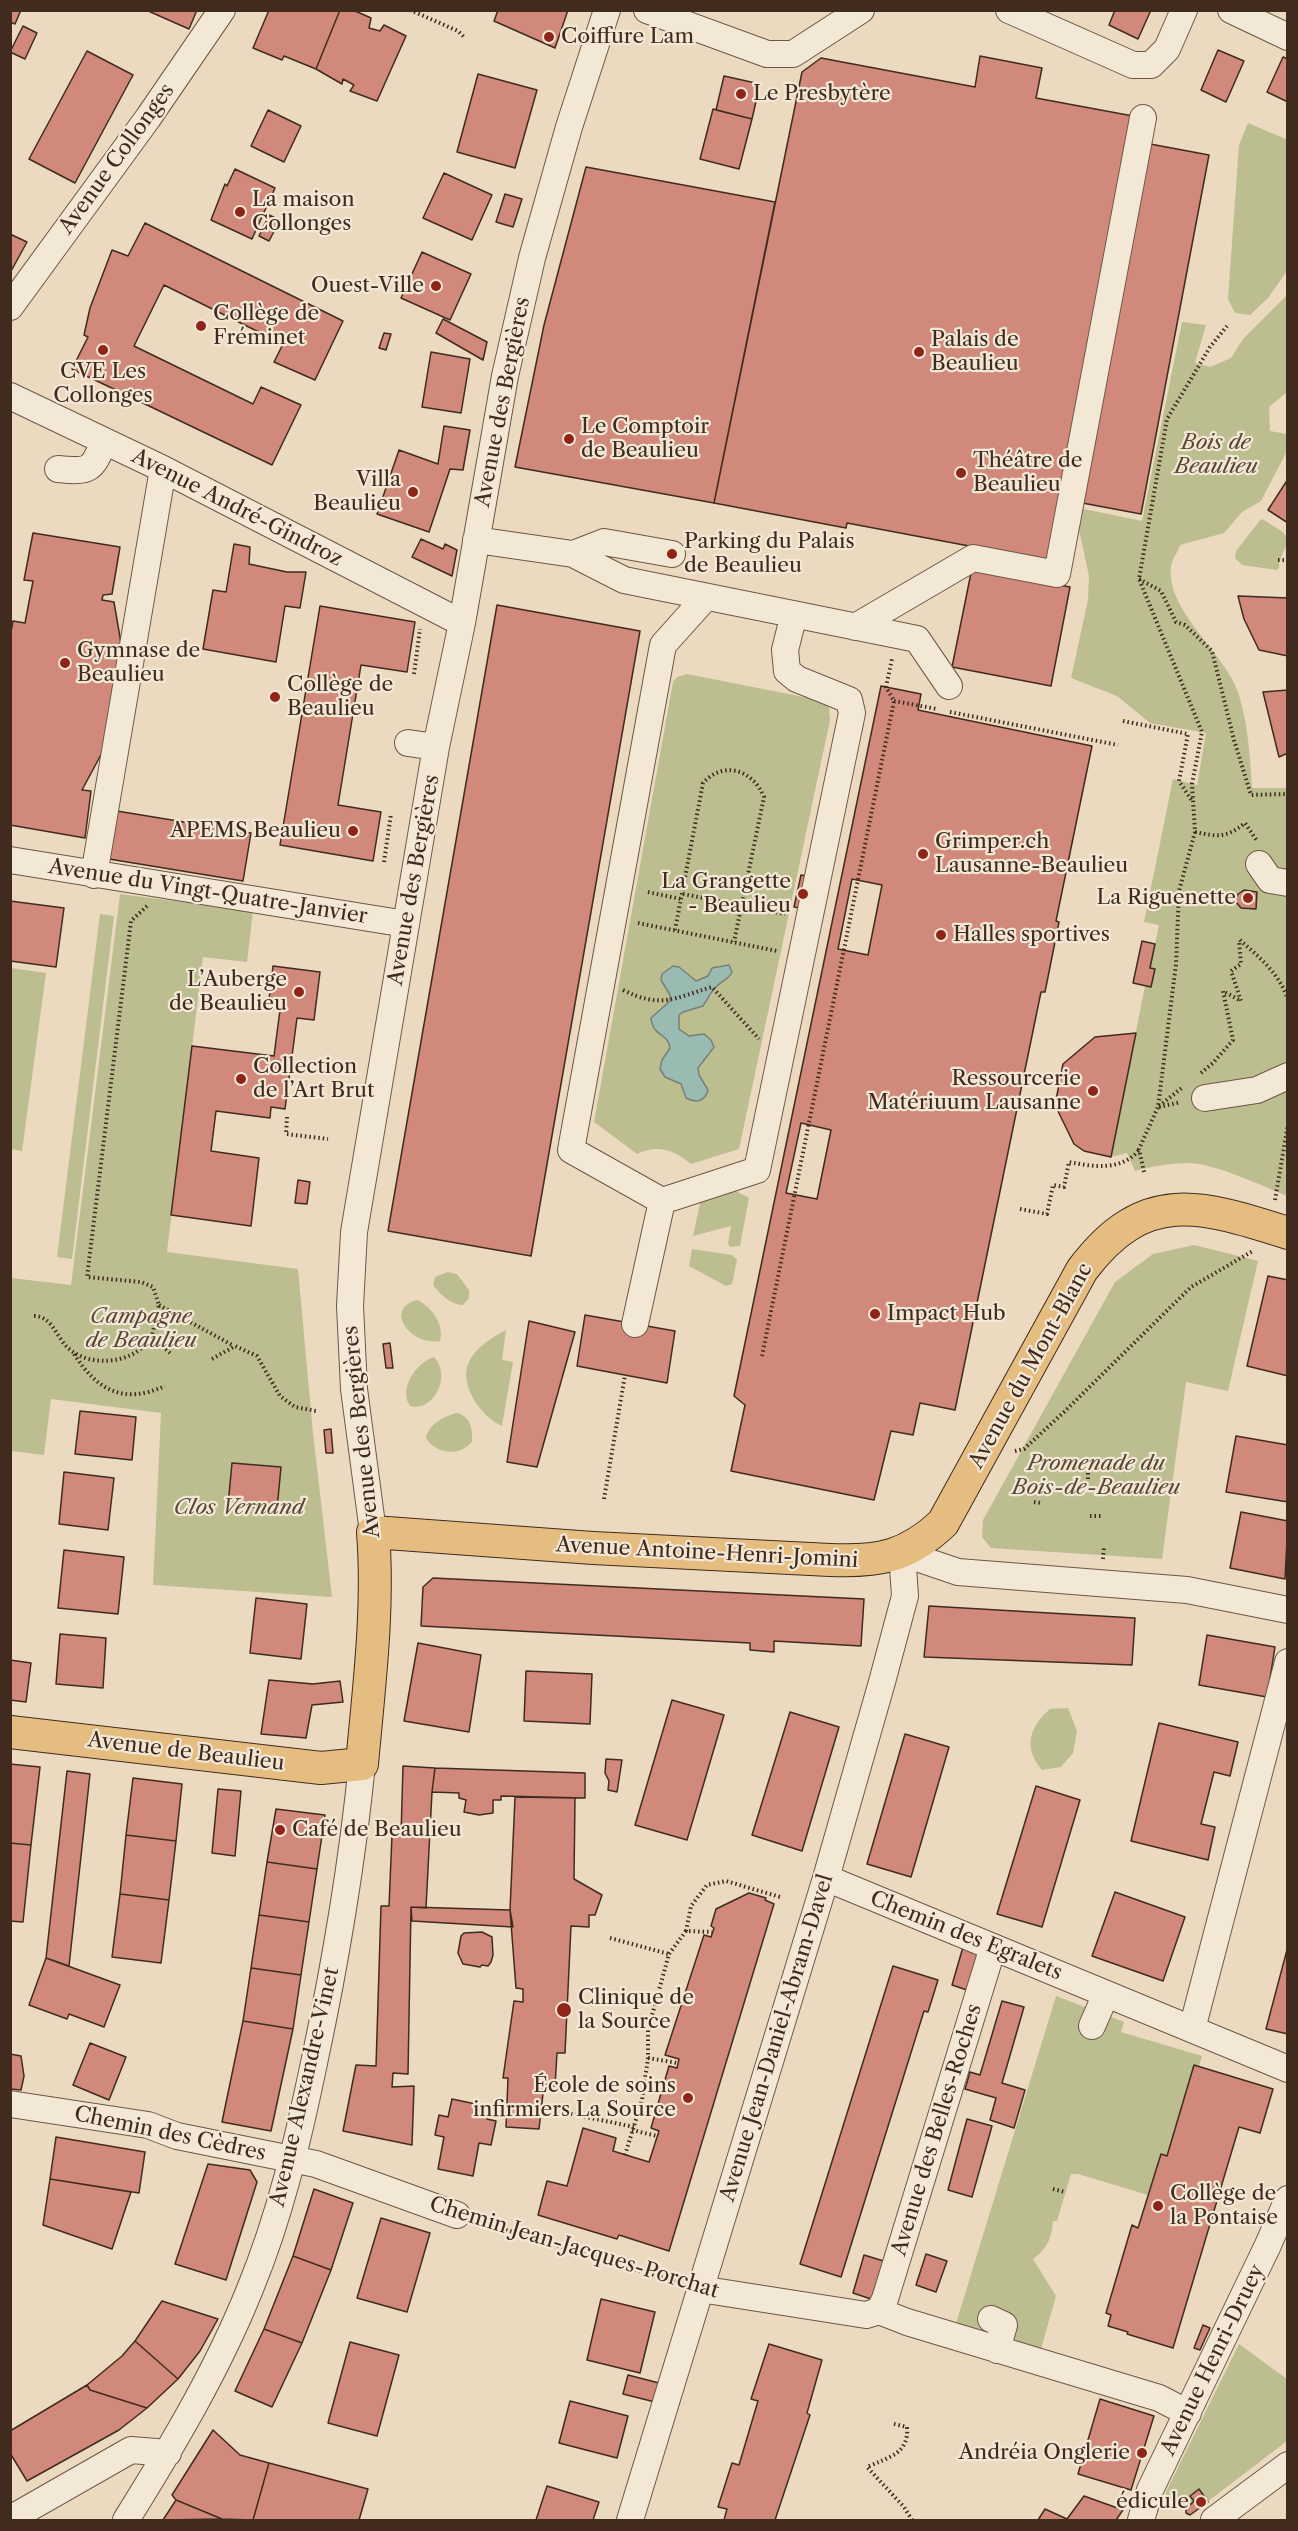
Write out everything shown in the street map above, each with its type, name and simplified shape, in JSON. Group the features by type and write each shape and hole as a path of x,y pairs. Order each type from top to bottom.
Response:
{"main road":[{"name":"Avenue du Mont-Blanc","path":"902,1553 925,1540 943,1523 1082,1270 1100,1246 1117,1232 1139,1220 1162,1211 1185,1208 1230,1214 1287,1233"},
{"name":"Avenue Antoine-Henri-Jomini","path":"373,1533 593,1548 867,1562 902,1553"},
{"name":"Avenue des Bergières","path":"362,1764 375,1619 376,1575 373,1533"},
{"name":"Avenue de Beaulieu","path":"10,1732 321,1767 362,1764"}],"street":[{"name":"Avenue Collonges","path":"10,307 148,118 222,10"},
{"name":"Avenue des Bergières","path":"373,1533 354,1389 350,1306 354,1232 436,747 462,623 505,376 532,258 569,127 607,10"},
{"path":"647,10 767,54 793,54 861,10"},
{"path":"1009,10 1133,65 1151,65 1167,49 1184,10"},
{"path":"1231,10 1287,37"},
{"path":"855,627 973,558 1057,574 1143,118"},
{"name":"Avenue André-Gindroz","path":"10,396 163,469 462,623"},
{"path":"58,468 82,471 96,462 104,441"},
{"path":"94,875 163,469"},
{"path":"476,540 573,554 624,580 917,639 950,686"},
{"path":"573,554 604,542 672,554"},
{"path":"706,597 663,645 571,1150 662,1201 757,1170 852,713 849,700 797,679 787,671 784,651 794,614"},
{"path":"408,743 436,747"},
{"path":"1259,854 1270,880 1287,883"},
{"name":"Avenue du Vingt-Quatre-Janvier","path":"10,860 406,924"},
{"path":"1204,1098 1257,1090 1287,1076"},
{"path":"635,1324 662,1201"},
{"path":"902,1553 957,1572 1187,1590 1287,1610"},
{"name":"Avenue Jean-Daniel-Abram-Davel","path":"630,2520 826,1878 905,1596 902,1553"},
{"path":"1191,2029 1287,1662"},
{"name":"Avenue Alexandre-Vinet","path":"126,2520 168,2453 220,2358 250,2289 294,2160 329,1993 357,1815 362,1764"},
{"name":"Chemin des Egralets","path":"826,1878 1287,2069"},
{"name":"Avenue des Belles-Roches","path":"879,2311 885,2299 993,1947"},
{"path":"1092,2026 1106,1994"},
{"name":"Chemin des Cèdres","path":"10,2104 148,2125 177,2136 294,2160"},
{"name":"Chemin Jean-Jacques-Porchat","path":"294,2160 316,2164 457,2215"},
{"name":"Avenue Henri-Druey","path":"1141,2520 1150,2490 1268,2245 1287,2199"},
{"name":"Chemin Jean-Jacques-Porchat","path":"700,2289 866,2315 879,2311 997,2350 1159,2398 1188,2413"},
{"path":"991,2319 1004,2325 997,2350"},
{"path":"10,2519 131,2450 168,2453"},
{"path":"1214,2520 1287,2465"}],"path":[{"path":"410,10 464,37"},
{"path":"1020,1209 1047,1214 1053,1185 1064,1187 1069,1162 1113,1166 1131,1160 1139,1149 1158,1107 1176,964 1179,891 1195,832 1192,784 1202,732 1138,579 1167,419 1210,346 1227,326"},
{"path":"1278,560 1287,560"},
{"path":"1138,579 1161,591 1176,622 1185,625 1212,651 1234,740 1251,795 1287,794"},
{"path":"414,674 421,631 417,620"},
{"path":"762,1356 894,700 886,687 891,662"},
{"path":"894,700 1118,744"},
{"path":"1123,721 1188,734 1179,781 1193,802"},
{"path":"675,930 703,783 719,772 737,770 755,780 764,796 734,942"},
{"path":"384,862 391,814"},
{"path":"1195,832 1220,836 1229,834 1245,823 1259,854"},
{"path":"648,892 809,919"},
{"path":"74,1353 93,1361 119,1359 138,1350 152,1336 159,1305 153,1287 141,1282 87,1277 131,921 154,901"},
{"path":"613,918 802,955"},
{"path":"1213,1063 1233,1040 1223,991 1241,1001 1231,971 1241,964 1239,940 1267,964 1285,992 1287,1000"},
{"path":"618,987 643,1000 663,1002 712,987 762,1041"},
{"path":"287,1117 286,1134 328,1139"},
{"path":"1275,1200 1287,1124"},
{"path":"1139,1149 1142,1171"},
{"path":"1011,1452 1024,1449 1191,1287 1259,1247"},
{"path":"159,1305 257,1356 280,1396 295,1407 316,1411"},
{"path":"34,1316 48,1321 65,1345 74,1353 88,1375 108,1389 132,1395 165,1386"},
{"path":"152,1336 171,1355"},
{"path":"212,1359 235,1346"},
{"path":"604,1499 625,1375"},
{"path":"1098,1378 1103,1385"},
{"path":"1064,1412 1068,1418"},
{"path":"1024,1449 1027,1455"},
{"path":"1088,1470 1088,1479"},
{"path":"1034,1502 1041,1503"},
{"path":"1090,1516 1102,1516"},
{"path":"1103,1559 1104,1547"},
{"path":"625,2155 642,2100 648,2058 648,2030 669,1954 686,1931 691,1906 707,1885 726,1881 780,1897"},
{"path":"686,1931 712,1932"},
{"path":"610,1938 669,1954"},
{"path":"648,2058 678,2063"},
{"path":"562,2112 657,2136"},
{"path":"1053,2189 1065,2192"},
{"name":"Chemin Jean-Jacques-Porchat","path":"457,2215 700,2289"},
{"path":"894,2424 907,2427 908,2440 905,2447 867,2467 904,2506 912,2520"}],"green space":[{"path":"1248,123 1288,140 1287,271 1268,298 1250,315 1235,313 1228,299 1239,145"},
{"name":"Bois de Beaulieu","path":"1287,295 1287,392 1269,407 1270,431 1287,434 1287,451 1261,501 1242,512 1224,533 1180,545 1172,562 1171,579 1184,612 1231,676 1238,692 1246,727 1252,788 1287,788 1287,1196 1239,1176 1200,1164 1169,1164 1135,1171 1127,1153 1111,1157 1145,986 1151,987 1155,969 1150,968 1159,925 1144,922 1173,779 1197,785 1206,733 1150,723 1117,696 1071,678 1088,600 1089,576 1074,507 1142,521 1182,322 1206,325 1195,363 1210,367 1231,358 1243,339"},
{"path":"1261,519 1287,537 1277,570 1242,565 1235,558 1236,551"},
{"path":"687,674 824,701 829,708 830,720 739,1149 691,1164 666,1150 652,1149 637,1154 594,1122 673,682 677,677"},
{"name":"Campagne de Beaulieu","path":"120,894 253,911 247,962 203,957 167,1252 298,1269 313,1433 332,1597 153,1585 161,1413 51,1399 44,1455 11,1451 11,1278 71,1285"},
{"path":"100,914 114,916 72,1259 57,1257"},
{"path":"11,968 46,973 22,1151 11,1149"},
{"path":"734,1190 749,1198 740,1246 730,1247 728,1243 731,1226 693,1236 701,1199"},
{"name":"Promenade du Bois-de-Beaulieu","path":"1194,1245 1258,1261 1228,1391 1186,1382 1162,1559 991,1548 982,1537 983,1520 1115,1282 1153,1254"},
{"path":"692,1249 732,1255 737,1260 732,1284 726,1286 689,1266"},
{"path":"448,1272 457,1274 469,1290 469,1298 463,1305 450,1301 433,1285 435,1277"},
{"path":"417,1300 432,1311 436,1317 441,1335 440,1341 419,1338 404,1325 402,1310 407,1304"},
{"path":"506,1330 502,1360 513,1362 502,1426 488,1417 477,1405 467,1384 466,1374 472,1356 478,1349"},
{"path":"434,1357 441,1373 438,1390 434,1398 427,1403 410,1406 406,1391 411,1377 421,1364"},
{"path":"457,1413 465,1417 470,1424 472,1442 467,1447 454,1452 442,1450 430,1443 426,1438 430,1429 447,1416"},
{"path":"1068,1708 1077,1731 1073,1753 1061,1767 1042,1770 1032,1754 1033,1730 1050,1709"},
{"path":"1056,1996 1124,2022 1121,2032 1202,2056 1199,2066 1194,2065 1167,2156 1161,2154 1148,2195 1078,2174 1071,2174 1057,2221 1053,2221 1048,2243 1033,2259 1056,2296 1039,2356 954,2330"},
{"path":"1239,2344 1287,2379 1287,2441 1190,2515 1166,2495 1166,2492"}],"water":[{"path":"729,965 732,972 715,988 703,1006 679,1015 679,1029 689,1036 704,1034 711,1040 714,1047 698,1068 699,1075 708,1090 707,1094 700,1100 690,1100 686,1098 681,1084 665,1077 660,1069 662,1060 670,1048 666,1039 655,1029 651,1018 670,1001 670,995 661,980 662,974 673,966 679,967 696,981 708,976 712,968"}],"building":[{"path":"10,10 21,10 15,24 10,22"},
{"path":"146,10 197,10 189,29"},
{"path":"269,10 340,10 316,69 284,56 282,60 253,48"},
{"path":"340,10 353,10 371,18 369,28 380,31 384,25 406,36 377,101 350,91 354,85 343,79 342,84 316,69"},
{"path":"498,10 568,10 555,48 494,21"},
{"path":"1115,10 1151,10 1138,39 1109,25"},
{"path":"23,26 37,33 25,59 10,52"},
{"path":"1218,50 1244,61 1226,102 1201,90"},
{"path":"87,51 133,75 75,183 29,159"},
{"name":"Palais de Beaulieu","path":"980,56 1042,68 1036,98 1133,116 1054,562 847,523 846,528 714,503 802,72 821,58 975,87"},
{"path":"1283,57 1288,59 1288,102 1267,92"},
{"path":"478,74 537,90 515,168 457,152"},
{"path":"724,76 760,84 752,119 716,110"},
{"path":"713,109 752,119 739,169 700,159"},
{"path":"268,110 301,126 284,162 251,146"},
{"path":"1145,143 1209,155 1141,514 1077,502"},
{"path":"586,167 775,202 714,503 515,467 544,325"},
{"name":"La maison Collonges","path":"235,169 275,188 252,239 211,220 225,184 227,186"},
{"path":"444,173 492,195 472,240 423,218"},
{"path":"505,194 522,199 513,227 496,222"},
{"path":"269,215 280,220 269,241 259,236"},
{"path":"145,223 343,321 315,380 274,362 283,344 164,285 134,346 253,404 261,387 301,405 272,465 72,369 88,337 84,335 90,308 112,250 128,256"},
{"path":"10,234 27,242 10,273"},
{"name":"Ouest-Ville","path":"422,252 471,274 450,320 401,298"},
{"path":"443,319 487,342 483,360 436,333"},
{"path":"384,333 391,334 386,350 379,348"},
{"path":"431,352 470,359 461,413 422,407"},
{"name":"Villa Beaulieu","path":"444,426 470,430 463,470 450,469 429,532 377,514 399,450 438,464"},
{"path":"1288,479 1288,523 1268,510"},
{"name":"Gymnase de Beaulieu","path":"33,533 120,547 112,594 103,595 102,600 114,602 122,649 103,751 82,790 91,791 85,838 10,825 10,637 13,621 25,623 33,581 24,580"},
{"path":"421,539 443,549 445,544 457,550 452,576 412,557"},
{"path":"234,544 250,547 249,564 287,572 306,572 300,608 285,606 276,662 203,649 213,590 226,592"},
{"path":"972,568 1070,587 1051,686 952,667"},
{"path":"1238,596 1288,598 1288,656 1259,650 1244,619"},
{"path":"497,605 640,631 531,1256 388,1231"},
{"path":"320,606 415,622 407,672 361,665 338,805 381,812 373,861 280,845"},
{"path":"881,686 921,694 918,710 1092,746 1056,921 1059,922 1045,992 1041,992 955,1410 920,1403 913,1435 891,1431 874,1500 731,1471 745,1405 734,1396"},
{"path":"1288,690 1288,753 1279,757 1263,692"},
{"path":"117,811 251,833 243,881 109,859"},
{"path":"801,875 812,877 805,909 794,907"},
{"path":"852,879 882,885 868,955 838,949"},
{"path":"1244,890 1257,892 1256,909 1241,908 1236,902 1237,895"},
{"path":"10,901 64,908 56,967 10,961"},
{"path":"1142,941 1155,944 1150,968 1155,969 1151,987 1133,983"},
{"path":"273,966 320,972 314,1020 297,1018 285,1109 271,1107 270,1118 216,1111 211,1151 259,1158 251,1226 171,1215 192,1046 274,1056 280,1010 268,1008"},
{"path":"1136,1033 1111,1157 1084,1151 1074,1144 1055,1105 1063,1064 1095,1037"},
{"path":"801,1123 831,1130 817,1199 786,1193"},
{"path":"298,1180 310,1182 307,1204 295,1203"},
{"path":"1268,1276 1288,1280 1288,1376 1247,1366"},
{"path":"585,1315 675,1331 667,1383 577,1366"},
{"path":"529,1321 575,1332 537,1467 507,1462"},
{"path":"390,1343 393,1368 386,1368 383,1344"},
{"path":"80,1411 136,1417 132,1460 75,1454"},
{"path":"331,1429 333,1453 326,1453 324,1430"},
{"path":"1236,1436 1288,1445 1288,1502 1226,1492"},
{"path":"232,1463 281,1467 277,1509 228,1505"},
{"path":"64,1472 114,1478 108,1530 59,1524"},
{"path":"1241,1512 1288,1521 1285,1579 1230,1568"},
{"path":"64,1550 124,1557 118,1614 58,1608"},
{"path":"433,1578 864,1599 861,1646 774,1641 774,1652 750,1650 750,1643 421,1626 423,1587"},
{"path":"256,1598 307,1604 301,1659 250,1653"},
{"path":"929,1606 1135,1618 1132,1665 924,1657"},
{"path":"60,1634 106,1638 103,1688 56,1684"},
{"path":"1207,1635 1275,1647 1267,1697 1199,1685"},
{"path":"418,1643 481,1655 469,1732 404,1721"},
{"path":"10,1660 31,1663 26,1702 10,1700"},
{"path":"526,1671 592,1674 590,1724 524,1721"},
{"path":"269,1680 313,1684 340,1681 343,1702 312,1705 306,1738 261,1734"},
{"path":"672,1700 724,1715 687,1840 635,1825"},
{"path":"790,1712 839,1727 802,1851 752,1835"},
{"path":"1159,1723 1238,1742 1230,1776 1214,1772 1201,1824 1215,1827 1208,1860 1131,1841"},
{"path":"905,1734 949,1747 911,1877 867,1864"},
{"path":"606,1759 622,1760 617,1792 608,1790 609,1781 605,1773"},
{"path":"10,1764 40,1767 31,1845 10,1843"},
{"path":"403,1766 435,1768 426,1908 411,1907 408,2074 393,2073 392,2087 414,2086 412,2145 343,2131 356,2065 376,2066 381,1906 389,1906 392,1835 401,1835"},
{"path":"435,1768 585,1773 585,1798 501,1796 501,1800 493,1800 493,1813 479,1815 464,1812 466,1800 459,1798 459,1793 432,1792"},
{"path":"67,1771 90,1774 69,1966 46,1958"},
{"path":"133,1778 182,1784 176,1841 126,1835"},
{"path":"1036,1786 1080,1800 1042,1927 997,1914"},
{"path":"218,1789 241,1791 235,1856 212,1853"},
{"path":"515,1797 575,1798 574,1879 602,1895 595,1915 589,1915 589,1927 571,1926 565,2053 557,2053 555,2086 544,2085 539,2129 506,2127 508,2078 503,2078 514,2001 523,2002 523,1989 516,1988 510,1910"},
{"path":"276,1809 325,1815 317,1869 267,1862"},
{"path":"126,1835 176,1841 169,1900 120,1894"},
{"path":"10,1843 31,1845 23,1922 10,1921"},
{"path":"267,1862 317,1869 309,1922 259,1915"},
{"path":"1115,1892 1185,1917 1163,1981 1092,1956"},
{"name":"École de soins infirmiers La Source","path":"749,1893 766,1898 765,1900 774,1904 669,2251 619,2235 617,2239 538,2215 547,2181 567,2186 583,2128 616,2138 613,2151 649,2162 659,2131 651,2128 669,2066 677,2068 679,2059 665,2055 704,1935 711,1937 714,1928 711,1926 716,1909"},
{"path":"120,1894 169,1900 161,1963 112,1957"},
{"path":"411,1907 510,1910 513,1927 412,1921"},
{"path":"259,1915 309,1922 301,1975 251,1968"},
{"path":"482,1932 492,1937 491,1962 488,1966 480,1967 463,1964 458,1953 461,1936 464,1933"},
{"path":"1288,1946 1288,2034 1266,2029"},
{"path":"963,1947 977,1952 980,1959 970,1991 952,1985"},
{"path":"46,1958 120,1985 104,2027 69,2014 67,2019 29,2005"},
{"path":"893,1966 938,1980 928,2012 924,2011 841,2277 800,2264"},
{"path":"251,1968 301,1975 293,2029 243,2021"},
{"path":"1002,2001 1024,2007 1002,2083 1025,2090 1014,2128 990,2120 996,2098 965,2089 970,2072 980,2075"},
{"path":"243,2021 293,2029 271,2131 222,2122"},
{"path":"90,2043 126,2057 109,2100 73,2085"},
{"path":"10,2054 21,2056 24,2076 21,2090 10,2089"},
{"path":"1194,2065 1273,2089 1260,2133 1239,2127 1173,2348 1108,2326 1111,2315 1106,2313 1132,2225 1138,2228 1161,2154 1167,2156"},
{"path":"452,2099 490,2107 487,2119 496,2121 491,2145 479,2143 473,2176 438,2169 444,2137 435,2135 439,2115 448,2117"},
{"path":"967,2119 992,2126 972,2197 948,2190"},
{"path":"56,2137 145,2152 139,2193 50,2179"},
{"path":"208,2164 250,2170 257,2182 226,2280 175,2264"},
{"path":"50,2179 131,2192 112,2249 43,2225"},
{"path":"314,2189 353,2203 331,2270 293,2256"},
{"path":"381,2218 430,2233 407,2312 357,2298"},
{"path":"926,2254 947,2261 936,2292 916,2285"},
{"path":"864,2255 887,2262 874,2300 853,2293"},
{"path":"293,2256 331,2270 302,2343 264,2329"},
{"path":"601,2299 655,2312 640,2373 587,2360"},
{"path":"162,2301 218,2319 200,2351 178,2379 135,2341"},
{"path":"1203,2325 1210,2328 1200,2350 1194,2348"},
{"path":"264,2329 302,2343 272,2407 235,2391"},
{"path":"135,2341 178,2379 147,2408 90,2390 87,2385 122,2356"},
{"path":"350,2342 399,2355 377,2436 328,2423"},
{"path":"769,2344 822,2360 807,2413 810,2415 775,2520 724,2520 727,2509 718,2507 732,2463 739,2465 758,2401 751,2399"},
{"path":"628,2375 663,2384 659,2403 623,2394"},
{"path":"87,2385 90,2390 147,2408 119,2430 27,2481 10,2453 10,2431"},
{"path":"1100,2399 1154,2416 1131,2490 1078,2474"},
{"path":"570,2401 628,2416 617,2458 559,2443"},
{"path":"213,2430 240,2455 269,2463 253,2520 222,2519 176,2500 172,2495"},
{"path":"269,2463 368,2489 359,2520 253,2520"},
{"path":"547,2486 599,2502 593,2520 536,2520"},
{"name":"édicule","path":"1199,2489 1208,2502 1190,2515 1186,2513 1186,2509 1194,2501 1190,2496"},
{"path":"1084,2496 1123,2510 1116,2520 1038,2520 1045,2509 1067,2519"},
{"path":"176,2500 222,2519 163,2520"}],"place":[{"name":"Coiffure Lam","path":"549,37"},
{"name":"Le Presbytère","path":"741,94"},
{"name":"La maison Collonges","path":"240,212"},
{"name":"Ouest-Ville","path":"436,286"},
{"name":"Collège de Fréminet","path":"201,326"},
{"name":"CVE Les Collonges","path":"103,350"},
{"name":"Palais de Beaulieu","path":"919,352"},
{"name":"Le Comptoir de Beaulieu","path":"569,439"},
{"name":"Théâtre de Beaulieu","path":"961,473"},
{"name":"Villa Beaulieu","path":"413,492"},
{"name":"Parking du Palais de Beaulieu","path":"672,554"},
{"name":"Gymnase de Beaulieu","path":"65,663"},
{"name":"Collège de Beaulieu","path":"275,697"},
{"name":"APEMS Beaulieu","path":"353,831"},
{"name":"Grimper.ch Lausanne-Beaulieu","path":"923,854"},
{"name":"La Grangette - Beaulieu","path":"803,894"},
{"name":"La Riguenette","path":"1248,898"},
{"name":"Halles sportives","path":"941,935"},
{"name":"L’Auberge de Beaulieu","path":"299,992"},
{"name":"Collection de l’Art Brut","path":"241,1079"},
{"name":"Ressourcerie Matériuum Lausanne","path":"1093,1091"},
{"name":"Impact Hub","path":"875,1314"},
{"name":"Café de Beaulieu","path":"280,1830"},
{"name":"Clinique de la Source","path":"564,2010"},
{"name":"École de soins infirmiers La Source","path":"688,2098"},
{"name":"Collège de la Pontaise","path":"1158,2206"},
{"name":"Andréia Onglerie","path":"1142,2453"},
{"name":"édicule","path":"1201,2502"}],"park label":[{"name":"Clos Vernand","path":"239,1508"}]}
